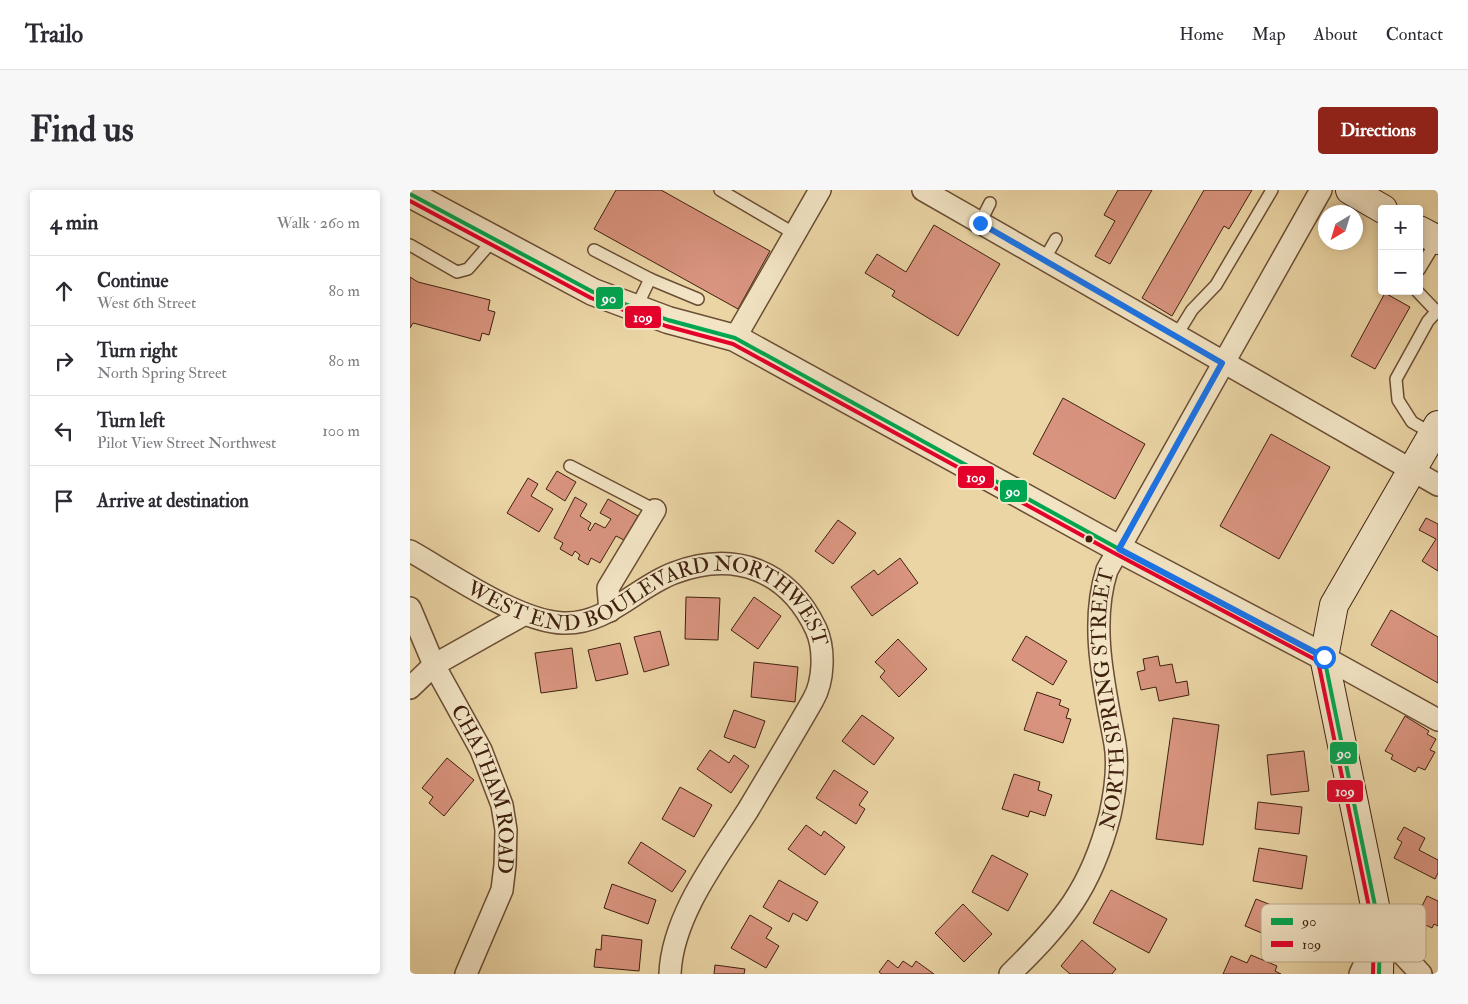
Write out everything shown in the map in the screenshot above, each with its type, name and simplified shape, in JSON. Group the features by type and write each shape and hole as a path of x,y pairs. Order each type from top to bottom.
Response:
{"main road":[{"path":"1350,190 1378,206"},
{"path":"1375,904 1324,657 1334,606 1435,429"}],"street":[{"path":"735,338 820,190"},
{"name":"NORTH SPRING STREET","path":"1010,974 1062,920 1093,869 1104,838 1117,771 1115,746 1102,678 1100,636 1102,585 1119,549 1222,363 1321,190"},
{"path":"935,193 980,223 1438,485"},
{"path":"410,194 593,292 668,320 735,338 1119,549 1324,657 1438,720"},
{"path":"610,611 608,588 655,510"},
{"name":"WEST END BOULEVARD NORTHWEST","path":"410,551 522,615 564,623 584,620 610,611 674,573 720,563 737,564 770,575 796,596 810,618 818,633 821,650 821,676 817,692 784,751 703,881 687,911 676,943 670,974"},
{"name":"CHATHAM ROAD","path":"410,608 434,665 482,750 497,789 506,830 502,890 466,974"},
{"path":"410,688 434,665 522,615"},
{"path":"1360,974 1365,962"},
{"path":"1410,962 1421,974"}],"lane":[{"path":"720,190 795,234"},
{"path":"1176,336 1192,310 1216,285 1272,190"},
{"path":"980,223 990,203"},
{"path":"1423,259 1431,236"},
{"path":"410,245 457,272 468,269 482,256 494,239"},
{"path":"1044,260 1056,239"},
{"path":"594,250 650,279 698,300"},
{"path":"636,308 650,279"},
{"path":"1421,295 1437,311 1428,321 1396,379 1398,400 1412,422 1435,429"},
{"path":"570,466 655,510"}],"building":[{"path":"616,190 661,190 770,251 738,309 594,229"},
{"path":"1118,190 1152,190 1110,264 1095,256 1115,221 1104,215"},
{"path":"1204,190 1252,190 1229,229 1224,226 1172,316 1142,298"},
{"path":"934,225 1000,264 958,336 892,296 895,291 865,273 877,254 906,272"},
{"path":"410,277 418,282 490,300 488,310 495,312 489,335 482,333 480,341 413,323 410,328"},
{"path":"1384,295 1389,295 1410,307 1375,369 1351,356"},
{"path":"1063,398 1145,444 1115,499 1033,454"},
{"path":"1271,434 1330,467 1279,559 1220,526"},
{"path":"557,471 576,482 565,501 546,489"},
{"path":"528,478 538,484 531,496 553,509 539,532 507,513"},
{"path":"575,497 587,504 580,516 591,523 588,529 590,531 595,523 605,528 611,519 600,513 608,499 638,516 624,540 616,536 600,563 591,558 588,565 578,559 580,555 575,551 572,556 560,549 563,543 554,538"},
{"path":"1426,518 1438,524 1438,571 1422,561 1436,539 1419,530"},
{"path":"838,520 856,533 833,564 815,551"},
{"path":"900,558 918,583 872,616 851,587 874,570 878,575"},
{"path":"686,597 720,598 718,640 685,639"},
{"path":"754,597 781,616 758,649 731,630"},
{"path":"1391,610 1438,637 1438,683 1371,645"},
{"path":"660,631 669,665 644,672 634,637"},
{"path":"1026,636 1067,661 1053,685 1012,660"},
{"path":"898,639 927,669 899,697 880,677 885,671 875,662"},
{"path":"620,643 628,674 596,681 588,650"},
{"path":"572,648 577,688 541,693 535,653"},
{"path":"1158,656 1160,666 1172,664 1176,683 1187,681 1189,695 1159,701 1156,687 1141,690 1137,672 1145,670 1143,659"},
{"path":"754,662 798,667 795,702 751,697"},
{"path":"1037,692 1061,700 1059,705 1069,709 1066,718 1071,719 1063,743 1024,730"},
{"path":"734,710 765,721 755,748 724,737"},
{"path":"862,715 894,738 874,765 842,741"},
{"path":"1405,716 1429,731 1427,734 1436,739 1430,750 1435,752 1425,770 1418,767 1415,772 1391,759 1393,755 1385,751"},
{"path":"1173,718 1219,725 1203,845 1156,839"},
{"path":"710,750 729,763 734,755 749,766 731,793 697,769"},
{"path":"1304,751 1309,791 1271,795 1267,755"},
{"path":"447,758 474,780 444,816 429,803 433,797 422,788"},
{"path":"834,770 868,792 859,805 865,809 856,824 816,798"},
{"path":"1014,774 1040,782 1038,790 1052,795 1045,816 1030,811 1028,817 1002,809"},
{"path":"680,787 712,805 694,837 662,819"},
{"path":"1258,802 1302,807 1299,834 1255,829"},
{"path":"806,825 821,836 824,831 845,847 825,875 788,849"},
{"path":"1404,827 1425,838 1419,850 1438,860 1438,873 1435,879 1394,858 1402,842 1397,839"},
{"path":"641,842 686,871 672,892 628,863"},
{"path":"1259,848 1307,856 1302,889 1253,881"},
{"path":"992,855 1028,874 1008,911 972,892"},
{"path":"779,880 818,902 807,921 793,913 789,922 763,907"},
{"path":"612,884 656,900 648,924 604,908"},
{"path":"1111,890 1167,919 1149,953 1093,923"},
{"path":"1427,896 1438,901 1438,926 1434,924 1432,928 1426,925 1426,904 1423,904"},
{"path":"1256,899 1269,904 1261,904 1261,933 1245,926"},
{"path":"963,904 992,934 964,962 935,933"},
{"path":"750,915 772,928 766,938 779,946 766,968 731,948"},
{"path":"602,935 642,940 639,971 594,967 596,949 601,950"},
{"path":"1082,940 1116,969 1112,974 1070,974 1061,966"},
{"path":"1251,955 1261,959 1261,962 1268,962 1277,966 1275,971 1281,974 1223,974 1231,956 1247,963"},
{"path":"888,960 898,968 903,961 912,967 916,961 934,974 882,974 879,972"},
{"path":"715,965 745,969 744,974 714,974"}],"transit line":[{"name":"90","path":"410,194 593,292 668,320 735,338 1119,549 1324,657 1375,904"},
{"name":"109","path":"410,201 591,298 666,326 733,344 1116,554 1318,661 1368,904"},
{"name":"109","path":"1373,962 1373,974"},
{"name":"90","path":"1379,962 1379,974"}],"route":[{"path":"980,223 1222,363 1119,549 1324,657"}]}
